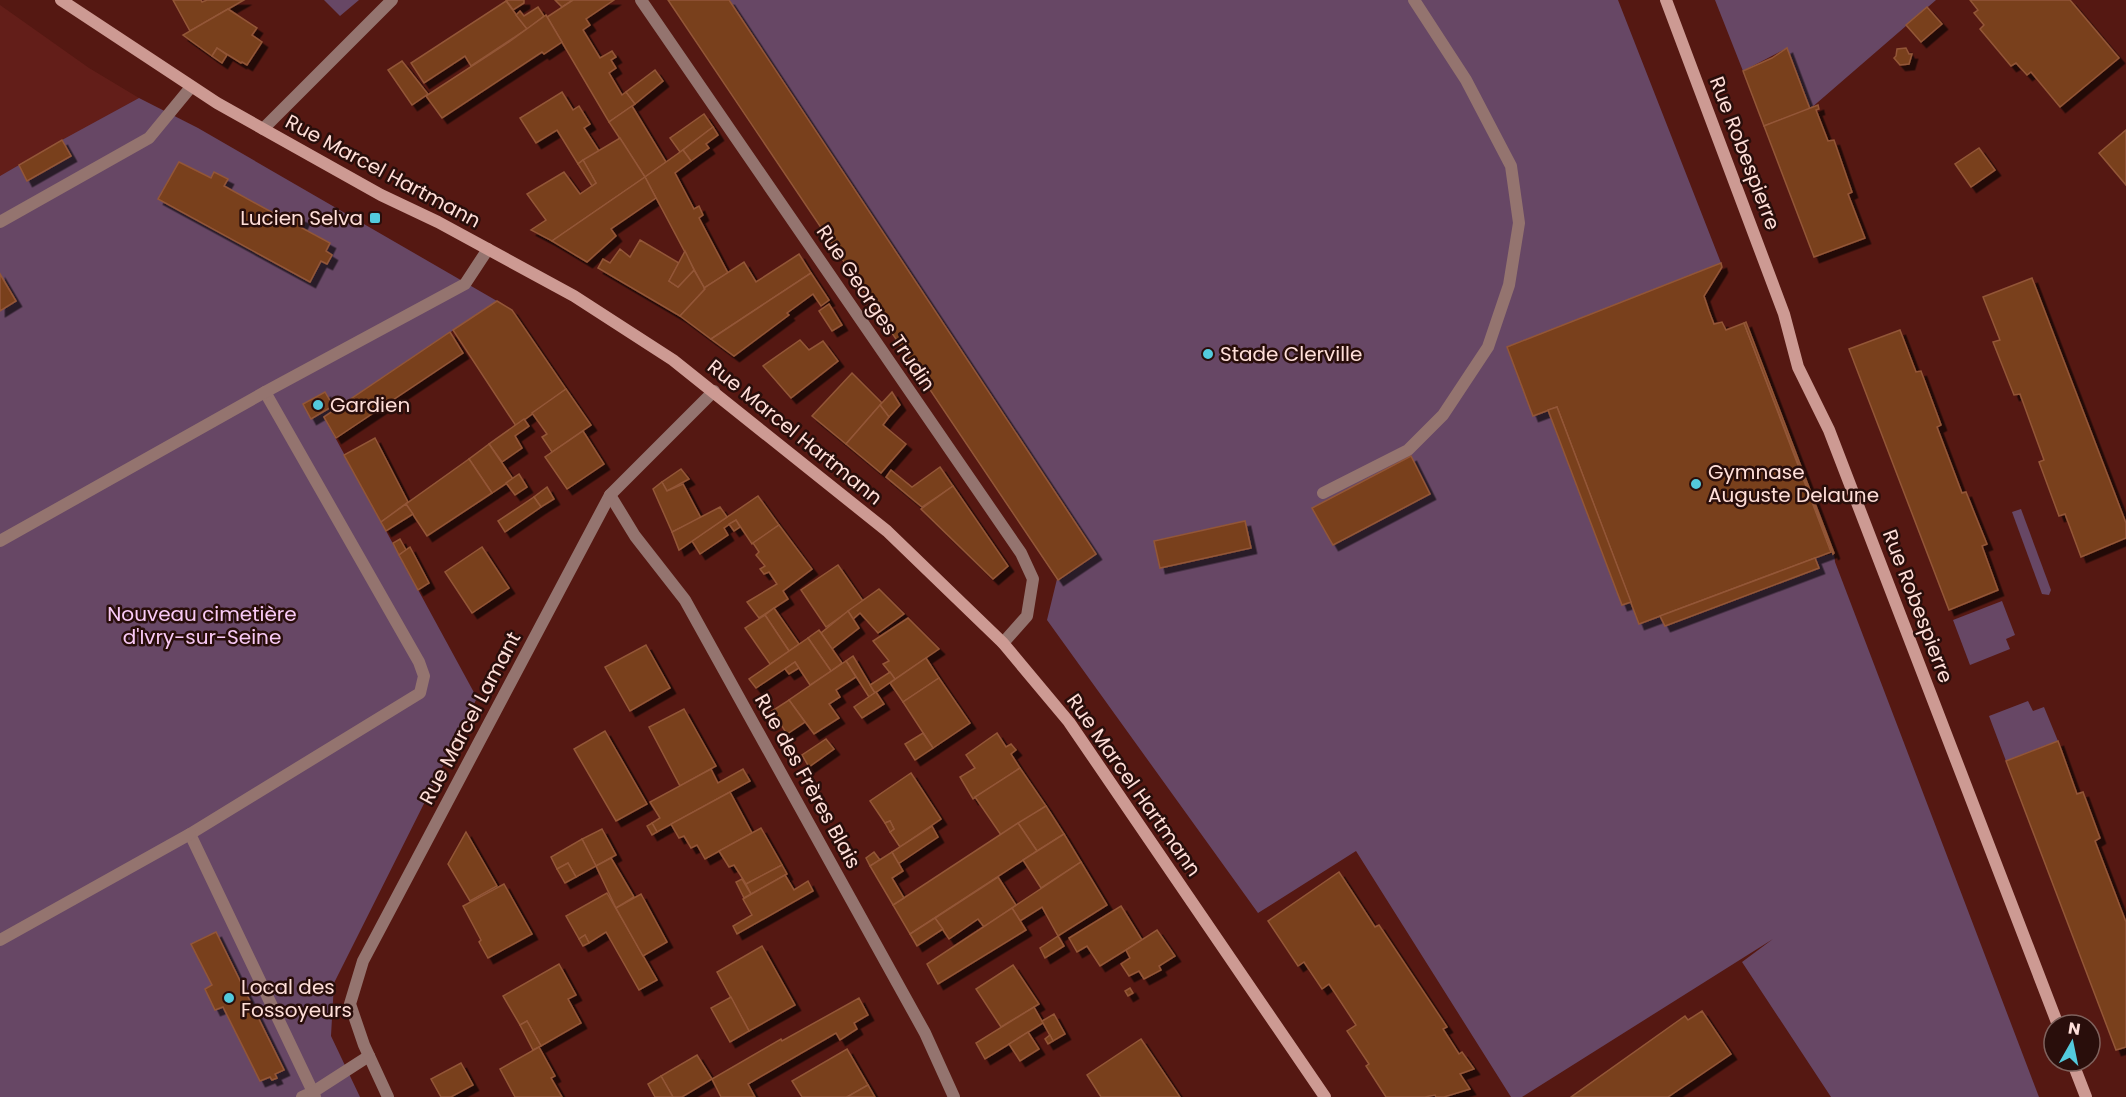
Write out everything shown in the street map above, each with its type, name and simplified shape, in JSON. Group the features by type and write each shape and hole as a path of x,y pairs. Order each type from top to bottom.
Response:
{"main road":[{"name":"Rue Marcel Hartmann","path":"61,0 191,87 263,129 381,195 574,296 673,360 887,531 1003,643 1069,722 1325,1097"},
{"name":"Rue Robespierre","path":"1666,0 1785,314 1798,367 1829,430 2053,1013"},
{"path":"2077,1073 2086,1097"}],"street":[{"path":"263,129 392,0"},
{"name":"Rue Georges Trudin","path":"641,0 1021,553 1033,579 1028,616 1003,643"},
{"path":"1323,493 1408,450 1443,415 1488,347 1509,285 1520,223 1511,166 1466,80 1414,0"},
{"path":"0,222 149,138 191,87"},
{"path":"0,542 265,392 465,284 488,249"},
{"name":"Rue Marcel Lamant","path":"388,1097 369,1056 350,1004 363,961 610,495 714,391"},
{"path":"1,938 190,834 420,693 424,676 419,662 265,392"},
{"name":"Rue des Frères Blais","path":"610,495 636,536 685,600 925,1033 954,1097"},
{"path":"190,834 310,1095 369,1056"}],"shaded area":[{"path":"0,5 89,68 139,98 0,176"}],"green space":[{"path":"324,0 359,0 340,16"},
{"path":"668,0 1618,0 1721,263 1507,347 1533,415 1548,410 1622,605 1631,602 1660,616 1665,626 1818,569 1815,558 1834,553 1835,562 2039,1097 1831,1097 1742,962 1773,939 1522,1097 1511,1097 1356,851 1258,913 1047,620 1057,579"},
{"path":"1715,0 1936,0 1810,109 1787,48 1743,71"},
{"name":"Nouveau cimetière d'Ivry-sur-Seine","path":"139,98 198,128 497,301 324,417 477,698 334,983 331,1036 360,1097 0,1097 0,176 19,165 27,180 71,156 62,140"},
{"path":"2021,509 2051,590 2049,595 2042,594 2012,512"},
{"path":"2002,601 2015,635 2006,639 2010,649 1970,665 1953,620"},
{"path":"2028,701 2033,711 2044,707 2058,741 2006,761 1989,716"}],"building":[{"path":"173,0 201,0 202,2 244,0 190,31"},
{"path":"506,0 524,0 524,3 513,10"},
{"path":"555,0 573,0 562,7"},
{"path":"573,0 614,0 586,19 590,25 583,30 600,58 612,51 616,57 611,60 616,68 609,73 622,95 626,92 635,104 609,122 547,17"},
{"path":"668,0 729,0 1096,554 1058,580"},
{"path":"1970,0 2070,0 2119,58 2060,107 2031,72 2027,75 2016,63 2011,66 1980,29 1984,25 1974,13 1978,10"},
{"path":"506,1 527,29 471,66 465,56 424,83 411,63"},
{"path":"538,7 544,16 527,29 516,15 520,11 524,16"},
{"path":"1927,7 1942,24 1921,42 1906,25"},
{"path":"228,9 257,28 252,35 262,42 247,65 217,48 212,56 183,35"},
{"path":"546,15 562,42 544,54 542,52 442,118 426,96"},
{"path":"217,48 227,55 222,63 212,56"},
{"path":"1787,48 1810,109 1764,126 1743,71 1772,58"},
{"path":"1906,48 1909,54 1912,54 1909,64 1900,65 1894,58 1897,49"},
{"path":"402,61 428,94 412,105 388,70"},
{"path":"655,70 663,81 635,104 626,92"},
{"path":"562,92 573,110 579,106 590,124 584,128 599,151 578,164 557,130 536,143 520,118"},
{"path":"1818,105 1819,109 1816,110 1828,141 1834,140 1852,192 1848,194 1865,238 1814,257 1764,126"},
{"path":"632,106 666,162 645,177 609,122"},
{"path":"704,114 713,127 680,152 670,138"},
{"path":"713,127 718,135 706,144 709,148 691,161 683,150"},
{"path":"2126,130 2126,185 2099,153"},
{"path":"620,138 645,177 552,241 531,230 546,220 527,194 564,172 580,194 596,183 583,160"},
{"path":"62,140 71,156 27,181 19,165"},
{"path":"1979,148 1995,170 1971,187 1955,164"},
{"path":"683,150 691,161 675,173 694,209 699,206 703,215 699,218 728,273 704,288 645,177"},
{"path":"583,160 596,183 592,186 578,164"},
{"path":"179,162 211,178 214,172 228,179 224,186 286,220 290,213 304,219 300,227 330,243 326,251 332,255 327,264 321,261 310,282 158,199"},
{"path":"645,177 656,198 611,229 616,236 587,262 552,241"},
{"path":"640,240 679,263 669,281 678,287 694,270 705,289 680,316 598,268 603,259 610,263 620,249 630,257"},
{"path":"685,251 694,270 678,287 669,281"},
{"path":"799,254 811,273 711,339 680,316 704,288 744,262 756,282"},
{"name":"Gymnase Auguste Delaune","path":"1721,263 1722,267 1704,296 1709,311 1714,324 1722,322 1726,330 1744,323 1831,552 1639,624 1557,407 1533,416 1507,347"},
{"path":"811,273 829,300 821,306 813,294 734,356 711,339"},
{"path":"0,274 16,301 0,311"},
{"path":"2032,278 2126,523 2126,538 2081,557 2065,514 2059,516 2039,462 2044,460 2020,394 2014,395 1993,342 2000,340 1983,297"},
{"path":"497,301 512,310 566,389 516,426 453,330"},
{"path":"829,304 842,325 832,331 819,311"},
{"path":"1746,322 1834,553 1833,554 1744,323"},
{"path":"1900,330 1916,372 1921,371 1941,425 1937,427 1962,493 1966,492 1987,544 1982,546 1998,590 1949,610 1849,349"},
{"path":"450,332 463,353 336,438 324,417"},
{"path":"800,340 809,350 823,341 838,361 791,398 763,366"},
{"path":"852,373 882,403 846,444 812,416"},
{"path":"566,389 591,425 552,452 542,437 547,434 532,413"},
{"name":"Gardien","path":"325,392 333,406 311,419 303,404"},
{"path":"892,392 900,405 889,417 880,405"},
{"path":"880,405 889,417 883,425 906,444 881,473 846,444"},
{"path":"1557,407 1631,602 1622,605 1548,410"},
{"path":"524,419 529,426 515,436 522,448 502,462 489,444"},
{"path":"583,431 604,464 567,489 545,457"},
{"path":"375,438 408,502 381,522 344,455"},
{"path":"489,444 513,479 492,493 469,459"},
{"path":"1411,456 1430,494 1333,545 1312,508"},
{"path":"469,459 492,493 427,536 406,504"},
{"path":"940,467 953,486 922,507 886,477 891,470 912,487"},
{"path":"681,469 689,479 667,491 662,482"},
{"path":"519,474 527,487 515,495 506,483"},
{"path":"662,482 667,491 683,484 701,518 672,532 653,489"},
{"path":"953,486 1008,566 993,579 921,509"},
{"path":"547,487 554,499 541,507 534,497"},
{"path":"758,496 779,525 752,544 736,520 724,528 728,535 700,554 692,541"},
{"path":"534,497 541,507 505,532 498,521"},
{"path":"406,504 413,514 386,531 381,522"},
{"path":"720,507 727,517 679,550 672,532"},
{"path":"736,520 740,527 734,531 729,524"},
{"path":"1245,521 1251,548 1160,568 1154,541"},
{"path":"779,525 812,569 783,591 788,599 759,618 747,602 777,584 769,572 764,574 760,569 765,566 756,555 759,552 753,543"},
{"path":"400,539 406,550 399,555 393,543"},
{"path":"410,547 429,583 418,590 399,555"},
{"path":"482,547 509,588 472,613 445,572"},
{"path":"1815,558 1819,568 1665,626 1660,616"},
{"path":"838,565 863,601 826,627 801,590"},
{"path":"879,589 904,614 878,633 860,613 853,619 848,611"},
{"path":"774,608 799,644 789,651 765,615"},
{"path":"848,611 859,628 832,649 821,633"},
{"path":"765,615 789,651 770,664 745,628"},
{"path":"908,618 939,649 895,679 883,664 889,661 873,641"},
{"path":"819,630 842,663 831,671 808,638"},
{"path":"808,638 831,671 810,685 795,662 756,688 749,679"},
{"path":"646,645 670,688 630,711 605,667"},
{"path":"853,656 875,693 869,697 846,661"},
{"path":"926,658 939,678 903,702 890,683"},
{"path":"846,661 856,677 836,690 840,697 829,704 839,718 814,734 789,700"},
{"path":"795,662 799,668 789,674 785,669"},
{"path":"890,672 895,679 875,693 870,685"},
{"path":"939,678 970,723 933,748 903,702"},
{"path":"876,692 884,704 862,718 854,707"},
{"path":"789,700 805,722 787,734 772,711"},
{"path":"684,709 716,766 680,786 649,727"},
{"path":"605,731 647,804 616,821 574,749"},
{"path":"923,733 933,748 915,760 905,744"},
{"path":"997,733 1006,747 1011,744 1016,750 1011,754 1020,768 973,799 960,777 975,768 966,755"},
{"path":"826,739 834,749 809,767 802,755"},
{"path":"2058,741 2077,794 2083,792 2100,838 2095,841 2126,922 2126,1047 2116,1050 2006,761"},
{"path":"1020,768 1046,806 1001,835 975,797"},
{"path":"711,769 718,783 743,769 750,781 657,832 652,823 660,818 650,802"},
{"path":"911,773 941,819 900,847 890,832 894,829 890,821 885,823 870,801"},
{"path":"730,792 752,833 705,859 697,845 691,848 684,836 679,838 671,824"},
{"path":"1046,806 1064,834 1037,851 1018,823"},
{"path":"890,821 894,829 890,832 885,823"},
{"path":"652,823 657,832 652,835 647,826"},
{"path":"1018,823 1037,851 910,934 893,905"},
{"path":"932,826 938,837 898,864 892,852"},
{"path":"761,828 782,865 746,884 734,865 729,867 719,851"},
{"path":"602,829 616,855 596,866 582,839"},
{"path":"466,832 497,886 470,901 448,864"},
{"path":"1064,834 1081,862 1041,888 1023,860"},
{"path":"582,839 596,866 576,877 568,863 557,869 551,857"},
{"path":"874,852 880,860 870,866 866,858"},
{"path":"892,852 903,871 892,878 904,898 893,905 870,866"},
{"path":"611,858 634,897 616,908 596,866"},
{"path":"1081,862 1107,905 1058,936 1042,907 1020,921 1012,908"},
{"path":"568,863 576,877 565,883 557,869"},
{"path":"782,865 787,874 751,894 746,884"},
{"path":"1339,872 1375,927 1379,925 1447,1027 1443,1029 1459,1054 1462,1052 1474,1069 1460,1074 1470,1089 1444,1097 1435,1095 1386,1097 1366,1066 1369,1064 1347,1031 1356,1025 1329,984 1322,989 1304,962 1298,966 1268,921"},
{"path":"785,875 794,890 808,881 813,891 737,934 733,926 752,915 743,899"},
{"path":"998,877 1016,905 984,927 978,919 949,939 935,918"},
{"path":"742,879 751,894 744,898 736,882"},
{"path":"504,884 532,934 488,958 463,906"},
{"path":"607,893 657,980 639,990 606,932 589,943 585,935 579,939 566,916"},
{"path":"641,894 667,942 643,956 616,908"},
{"path":"1121,906 1142,940 1100,966 1087,946 1077,952 1069,938"},
{"path":"1012,908 1026,930 938,984 927,964"},
{"path":"935,918 943,929 917,946 910,934"},
{"path":"1157,930 1175,956 1159,966 1161,970 1144,979 1139,971 1129,976 1121,964 1130,958 1126,950"},
{"name":"Local des Fossoyeurs","path":"216,932 284,1070 275,1074 277,1078 272,1080 270,1077 260,1081 223,1007 215,1010 205,989 212,985 191,944"},
{"path":"585,935 589,943 583,946 579,939"},
{"path":"1058,936 1064,946 1045,958 1040,948"},
{"path":"762,946 795,1005 749,1031 717,972"},
{"path":"559,964 576,995 568,999 581,1023 541,1046 527,1021 520,1025 503,996"},
{"path":"1013,965 1039,1004 1001,1027 976,989"},
{"path":"1130,988 1133,993 1128,996 1125,991"},
{"path":"731,997 749,1031 730,1042 711,1008"},
{"path":"859,998 868,1015 854,1023 857,1029 840,1040 836,1033 748,1084 755,1097 721,1097 712,1079"},
{"path":"1034,1007 1043,1023 985,1059 976,1043"},
{"path":"1702,1011 1731,1054 1668,1097 1571,1097 1685,1016 1688,1020"},
{"path":"1054,1014 1065,1034 1053,1041 1042,1021"},
{"path":"527,1021 541,1046 533,1050 520,1025"},
{"path":"1028,1032 1039,1049 1020,1061 1009,1044"},
{"path":"1050,1035 1053,1041 1048,1044 1045,1039"},
{"path":"1141,1039 1180,1097 1101,1097 1087,1075"},
{"path":"539,1047 555,1076 551,1078 562,1097 515,1097 500,1069"},
{"path":"847,1049 868,1085 847,1097 802,1097 792,1081"},
{"path":"697,1055 712,1079 682,1097 673,1097 661,1076"},
{"path":"461,1063 473,1085 451,1097 441,1097 431,1079"},
{"path":"661,1076 673,1097 655,1097 648,1084"},
{"path":"868,1085 875,1097 847,1097"}],"place":[{"name":"Lucien Selva","path":"375,218"},
{"name":"Stade Clerville","path":"1208,354"},
{"name":"Gardien","path":"318,405"},
{"name":"Gymnase Auguste Delaune","path":"1696,484"},
{"name":"Local des Fossoyeurs","path":"229,998"}]}
